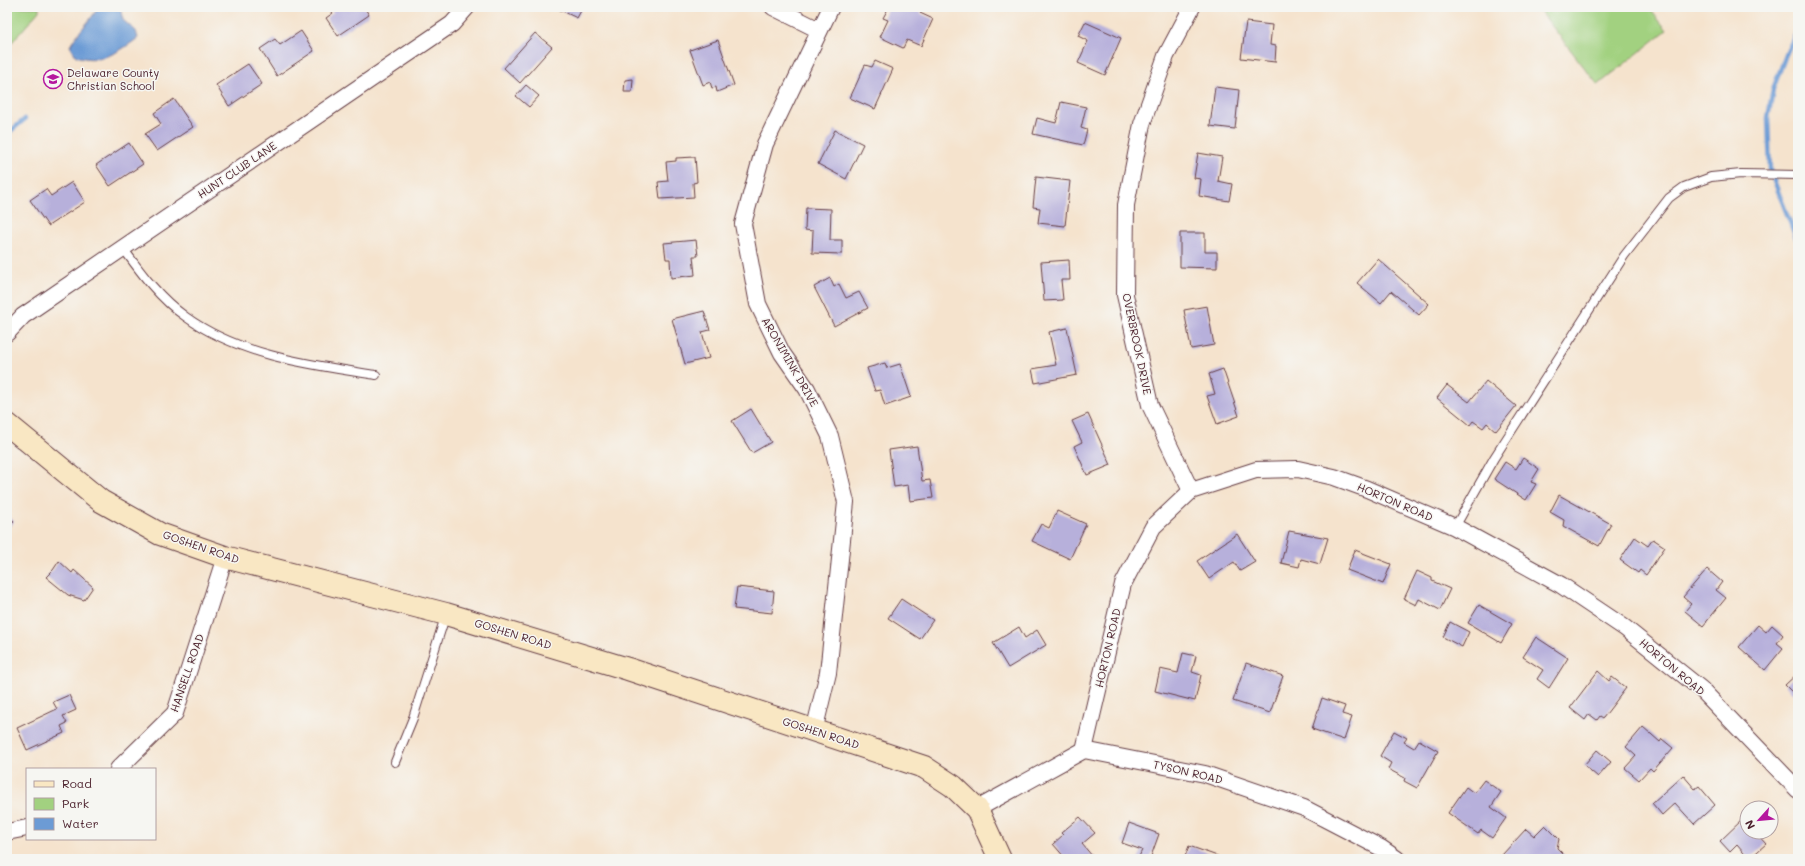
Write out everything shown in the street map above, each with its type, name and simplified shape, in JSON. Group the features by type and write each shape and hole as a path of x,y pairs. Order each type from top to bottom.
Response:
{"street":[{"name":"HUNT CLUB LANE","path":"7,332 23,316 452,24 466,7"},
{"path":"773,7 819,30"},
{"name":"ARONIMINK DRIVE","path":"814,731 828,673 846,502 830,436 807,389 782,353 758,304 743,224 765,144 831,7"},
{"name":"OVERBROOK DRIVE","path":"1191,492 1150,405 1125,295 1125,287 1126,205 1142,124 1166,56 1192,7"},
{"name":"GOSHEN ROAD","path":"7,424 101,501 160,534 225,558 446,614 628,669 924,767 953,786 977,810 997,858"},
{"name":"HORTON ROAD","path":"1084,750 1123,584 1153,527 1191,492 1256,470 1298,469 1334,477 1367,489 1455,527 1561,585 1625,628 1700,689 1798,790"},
{"name":"HANSELL ROAD","path":"119,768 175,713 225,558"},
{"path":"977,810 1084,750"},
{"name":"TYSON ROAD","path":"1084,750 1205,774 1304,808 1382,848 1397,859"},
{"path":"7,832 26,828"}],"lane":[{"path":"1455,527 1494,458 1620,262 1669,198 1684,187 1711,177 1741,174 1798,175"},
{"path":"123,248 142,275 164,298 185,317 212,334 247,348 262,352 316,365 376,375"},
{"path":"395,762 413,718 446,614"}],"green space":[{"path":"7,7 39,7 39,11 7,48"},
{"path":"1537,7 1648,7 1667,30 1598,85"}],"water":[{"path":"98,7 120,7 123,20 136,31 138,38 108,56 93,59 76,56 70,46"}],"building":[{"path":"329,7 364,7 369,15 338,36 326,18 333,13"},
{"path":"559,7 583,7 577,18 558,9"},
{"path":"889,7 923,7 920,13 933,19 921,46 907,40 903,48 880,37 888,20 883,18"},
{"path":"1085,22 1121,38 1105,75 1078,63 1088,41 1078,36"},
{"path":"1246,22 1272,25 1270,45 1276,46 1275,62 1241,58"},
{"path":"301,31 314,51 277,76 260,49 275,39 280,45"},
{"path":"535,33 552,47 520,83 504,68"},
{"path":"718,40 734,85 717,92 716,87 712,88 710,82 703,85 690,50"},
{"path":"875,61 893,69 875,109 850,98 865,65 872,67"},
{"path":"248,64 262,84 229,106 216,85"},
{"path":"633,79 632,92 624,92 625,80"},
{"path":"526,85 539,96 529,107 516,96"},
{"path":"1215,87 1239,90 1235,129 1210,126"},
{"path":"174,99 193,127 157,151 145,134 161,124 154,113"},
{"path":"1061,102 1086,107 1081,128 1087,130 1083,145 1033,134 1037,118 1056,123"},
{"path":"835,130 863,144 846,179 818,164"},
{"path":"129,143 143,164 110,186 96,165"},
{"path":"1198,153 1222,157 1218,181 1232,184 1229,201 1199,196 1201,179 1194,178"},
{"path":"695,157 697,182 693,183 694,197 660,199 658,182 668,181 666,162 676,161 676,158"},
{"path":"1036,177 1070,181 1065,226 1038,223 1040,208 1033,207"},
{"path":"72,182 85,202 48,226 30,200 46,189 51,196"},
{"path":"806,208 831,209 830,240 842,240 842,254 812,253 813,231 805,230"},
{"path":"1180,233 1205,233 1205,252 1217,252 1217,268 1180,267"},
{"path":"696,240 698,256 693,256 695,275 671,278 670,259 666,259 664,243"},
{"path":"1378,259 1429,304 1419,315 1391,291 1381,303 1357,283"},
{"path":"1069,260 1070,280 1061,280 1063,300 1044,301 1041,262"},
{"path":"830,278 834,287 839,284 846,298 859,292 868,308 834,326 814,287"},
{"path":"1207,306 1214,345 1191,349 1184,310"},
{"path":"704,311 710,330 702,332 709,358 685,364 672,319"},
{"path":"1067,328 1077,375 1035,383 1032,369 1056,365 1049,332"},
{"path":"885,363 887,368 900,364 911,397 885,406 880,390 875,391 867,368"},
{"path":"1223,369 1239,416 1217,424 1207,396 1215,394 1209,374"},
{"path":"1486,381 1516,406 1496,431 1487,423 1483,428 1473,421 1470,425 1437,398 1447,385 1469,402"},
{"path":"751,409 771,442 752,453 732,421"},
{"path":"1088,414 1111,465 1087,475 1074,446 1082,442 1072,421"},
{"path":"917,446 922,481 930,480 933,498 910,501 908,485 894,487 889,450"},
{"path":"1523,458 1539,469 1531,482 1536,484 1526,500 1494,479 1505,462 1516,469"},
{"path":"1559,495 1611,524 1599,546 1563,526 1564,520 1550,512"},
{"path":"1057,511 1086,524 1070,559 1032,541 1041,524 1049,528"},
{"path":"7,516 14,521 7,530"},
{"path":"1289,531 1328,538 1320,564 1301,559 1299,567 1281,563"},
{"path":"1237,534 1255,562 1240,571 1234,562 1209,579 1197,561"},
{"path":"1635,537 1648,546 1653,539 1665,547 1646,575 1640,570 1638,573 1620,560"},
{"path":"1355,550 1391,564 1383,584 1347,570"},
{"path":"59,561 72,573 74,570 93,587 84,600 68,595 46,577"},
{"path":"1707,569 1722,582 1716,590 1726,598 1703,626 1685,611 1691,604 1683,597"},
{"path":"1417,571 1432,578 1432,581 1450,589 1440,610 1419,599 1416,605 1404,599"},
{"path":"737,587 774,591 772,613 734,609"},
{"path":"901,599 933,620 920,639 888,618"},
{"path":"1479,605 1512,624 1501,643 1468,623"},
{"path":"1450,622 1469,632 1462,647 1443,637"},
{"path":"1758,625 1766,632 1772,625 1783,635 1777,643 1783,648 1765,670 1739,647"},
{"path":"1019,627 1025,638 1037,630 1046,645 1008,668 993,643"},
{"path":"1536,637 1568,658 1549,688 1537,679 1543,670 1523,657"},
{"path":"1183,653 1196,656 1192,672 1201,675 1195,701 1155,691 1160,669 1178,673"},
{"path":"1246,663 1283,676 1270,713 1233,701"},
{"path":"1598,671 1609,681 1612,677 1626,688 1603,718 1600,716 1597,720 1589,714 1585,720 1570,708"},
{"path":"1798,673 1798,698 1785,685"},
{"path":"69,695 76,710 63,716 67,723 61,726 64,733 27,750 17,728 57,709 53,702"},
{"path":"1322,698 1345,706 1342,714 1352,717 1344,740 1312,729"},
{"path":"1643,727 1660,742 1662,739 1673,748 1653,771 1650,768 1639,780 1625,768 1636,756 1626,747"},
{"path":"1394,731 1407,738 1404,742 1414,748 1419,740 1438,751 1417,788 1404,781 1405,778 1388,769 1391,763 1380,756"},
{"path":"1597,750 1611,762 1598,777 1584,765"},
{"path":"1683,775 1695,789 1699,786 1715,805 1694,824 1675,803 1662,815 1652,803"},
{"path":"1484,780 1501,792 1491,807 1506,818 1492,838 1481,830 1478,834 1448,813 1466,787 1474,793"},
{"path":"1080,817 1095,833 1082,844 1093,857 1091,859 1066,859 1053,844 1063,835 1061,833"},
{"path":"1129,823 1159,834 1150,859 1138,859 1142,850 1122,843"},
{"path":"1739,823 1739,840 1762,840 1766,844 1749,859 1737,845 1730,852 1720,841"},
{"path":"1545,825 1559,839 1557,848 1568,859 1506,859 1502,855 1526,829 1534,836"},
{"path":"1189,846 1220,857 1219,859 1184,859"}],"waterway":[{"path":"1798,29 1787,52 1773,89 1768,118 1770,170 1798,243"},
{"path":"7,134 25,119"}],"place":[{"name":"Delaware County Christian School","path":"53,79"}]}
